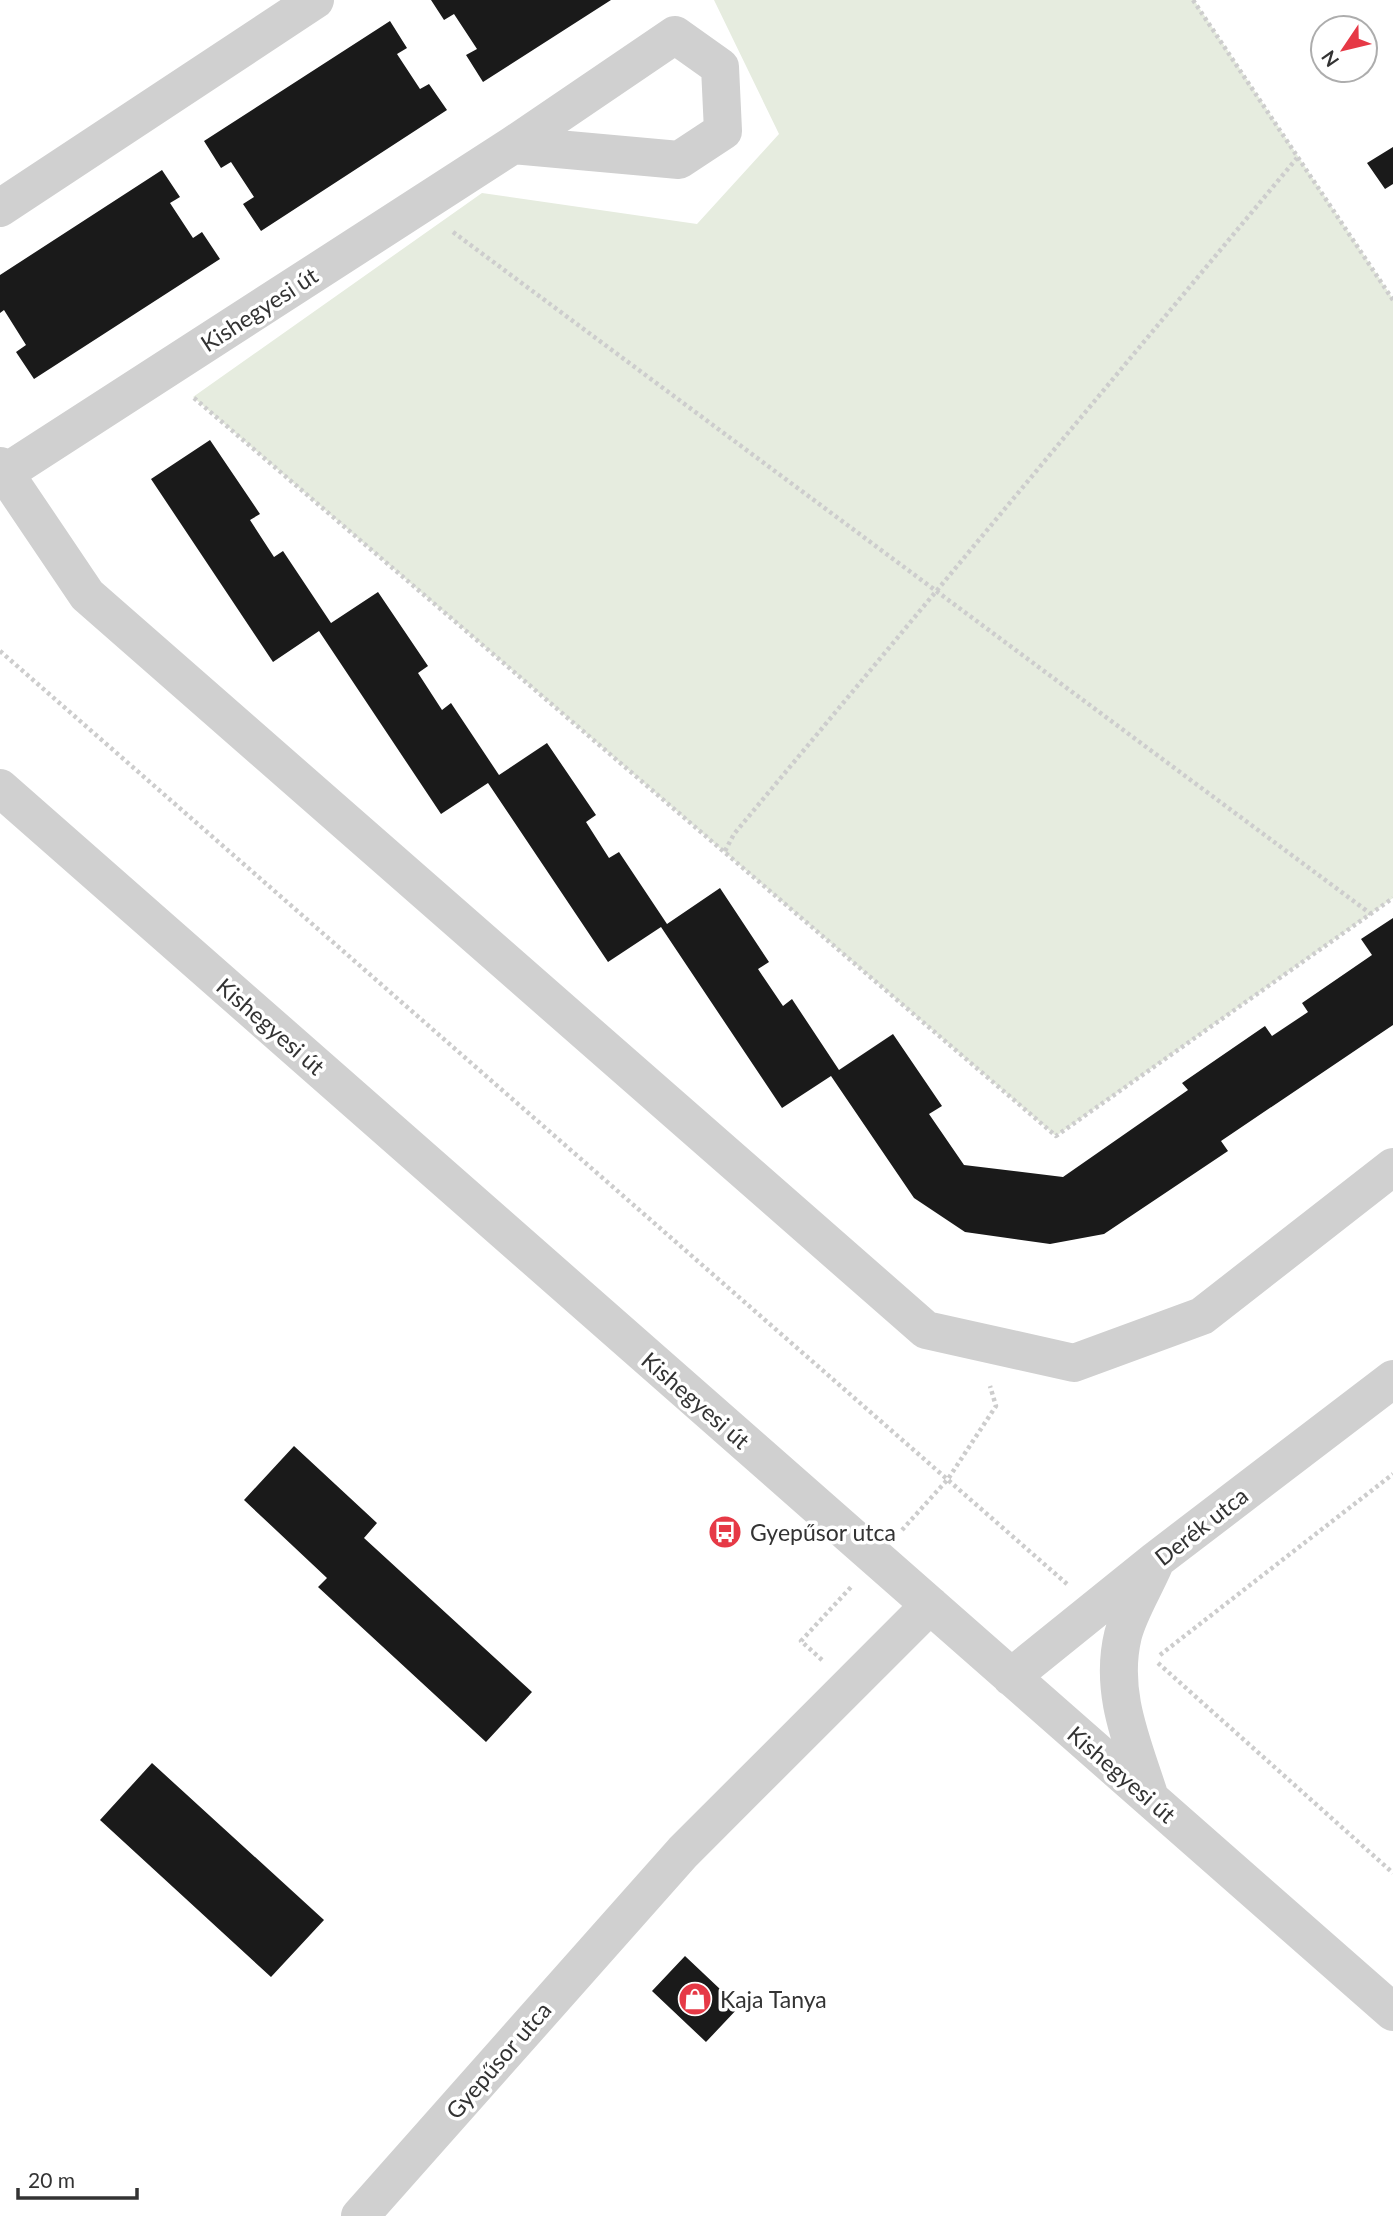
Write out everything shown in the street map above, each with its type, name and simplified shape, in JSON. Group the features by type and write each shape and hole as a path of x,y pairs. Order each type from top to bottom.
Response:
{"street":[{"path":"0,208 315,0"},
{"name":"Kishegyesi út","path":"513,145 679,160 723,131 720,67 675,36 513,145 159,374 3,469 87,595 926,1330 978,1341"},
{"name":"Kishegyesi út","path":"0,788 1393,2012"},
{"path":"978,1341 1074,1363 1202,1317 1393,1167"},
{"name":"Derék utca","path":"1011,1677 1156,1560 1393,1379"},
{"path":"1151,1799 1123,1711 1117,1678 1124,1633 1156,1560"},
{"name":"Gyepűsor utca","path":"360,2216 683,1852 930,1605"}],"path":[{"path":"1193,0 1393,300"},
{"path":"724,851 734,834 1297,158"},
{"path":"414,209 429,214 1371,914"},
{"path":"159,374 215,415 1056,1136 1393,898"},
{"path":"0,651 1068,1585"},
{"path":"948,1479 996,1406 978,1341"},
{"path":"1393,1474 1154,1660 1393,1873"}],"shaded area":[{"path":"714,0 1194,0 1393,299 1393,898 1056,1136 193,397 482,193 697,224 779,134"}],"building":[{"path":"431,0 611,0 483,82 466,55 477,49 454,14 444,20"},
{"path":"390,21 407,48 397,54 420,89 429,84 447,110 261,231 243,204 254,197 231,162 221,168 204,141"},
{"path":"1393,147 1393,184 1385,189 1367,163"},
{"path":"162,170 180,197 170,203 193,238 202,232 220,259 34,379 16,352 26,345 4,310 0,313 0,275"},
{"path":"210,440 260,514 250,520 274,557 283,551 331,623 378,592 428,666 418,673 442,710 451,703 499,775 547,743 596,815 586,822 609,858 619,852 667,924 720,888 769,962 758,969 783,1006 792,999 839,1070 893,1034 942,1106 929,1114 964,1165 1063,1177 1188,1090 1182,1083 1265,1026 1272,1036 1308,1012 1302,1003 1372,955 1361,939 1393,918 1393,1025 1221,1141 1228,1151 1104,1234 1050,1244 965,1232 914,1198 831,1076 782,1108 661,927 608,962 488,783 441,814 319,631 273,662 151,479"},
{"path":"294,1446 377,1523 364,1538 532,1692 486,1742 318,1587 327,1578 244,1500"},
{"path":"152,1763 324,1920 271,1977 100,1820"},
{"name":"Kaja Tanya","path":"685,1956 739,2007 706,2042 652,1991"}],"place":[{"name":"Gyepűsor utca","path":"725,1532"},
{"name":"Kaja Tanya","path":"695,1999"}]}
